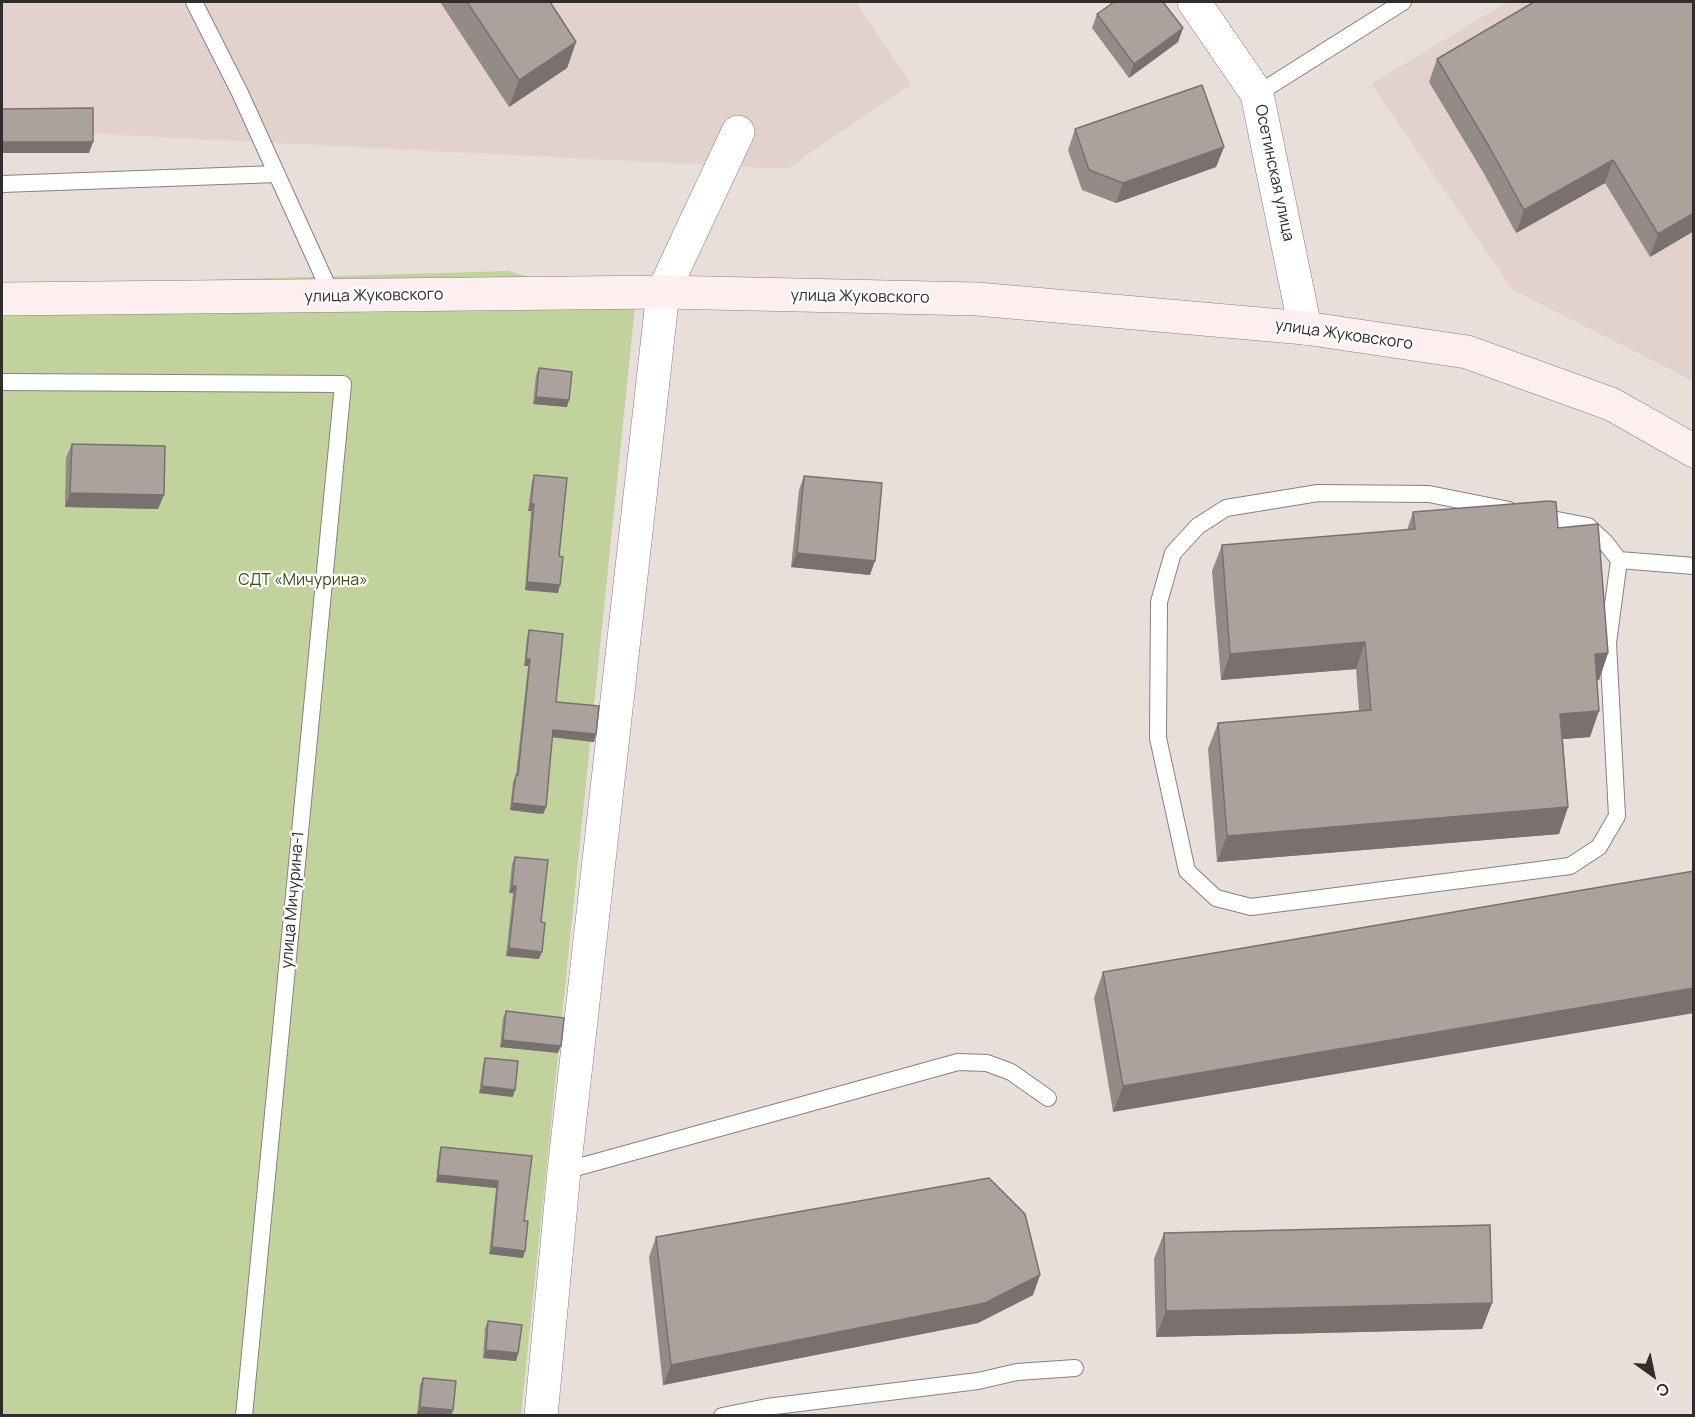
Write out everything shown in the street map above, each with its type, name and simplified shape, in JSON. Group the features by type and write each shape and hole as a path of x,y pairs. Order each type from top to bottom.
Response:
{"main road":[{"name":"улица Жуковского","path":"2,300 663,292 976,299 1305,328 1467,352 1611,404 1694,451"}],"street":[{"name":"Осетинская улица","path":"1194,2 1257,94 1305,328"},
{"path":"542,1416 564,1171 663,292 738,132"}],"lane":[{"path":"194,2 240,93 332,296"},
{"path":"1257,94 1403,2"},
{"path":"2,184 277,174"},
{"name":"улица Мичурина-1","path":"2,382 343,384 244,1416"},
{"path":"1619,560 1608,643 1617,816 1599,847 1570,866 1251,907 1216,898 1187,871 1158,738 1159,602 1173,553 1198,526 1226,508 1318,493 1429,494 1588,526 1619,560 1694,566"},
{"path":"564,1171 958,1062 987,1063 1011,1072 1048,1098"},
{"path":"722,1416 767,1407 978,1381 1017,1372 1075,1368"}],"shaded area":[{"path":"2,2 856,2 911,84 787,169 2,129"},
{"path":"1507,2 1693,2 1693,381 1513,290 1371,84"}],"green space":[{"name":"СДТ «Мичурина»","path":"508,271 635,307 521,1415 2,1415 2,286"}],"building":[{"path":"467,2 550,2 576,42 519,80"},
{"path":"1114,2 1163,2 1183,28 1134,64 1097,14"},
{"path":"1534,2 1694,2 1694,213 1658,234 1613,160 1524,210 1437,59"},
{"path":"1202,85 1224,147 1123,183 1089,170 1075,129"},
{"path":"93,108 93,142 2,142 2,109"},
{"path":"539,368 572,372 569,400 536,397"},
{"path":"72,444 165,446 164,495 70,493"},
{"path":"534,475 567,478 559,556 563,557 560,585 527,582 534,504 531,504"},
{"path":"804,476 882,483 875,561 797,553"},
{"path":"1556,502 1558,528 1598,524 1608,653 1595,654 1599,711 1560,714 1568,807 1227,836 1218,723 1371,710 1365,642 1230,654 1222,545 1415,529 1413,512"},
{"path":"529,630 563,634 556,702 599,706 596,734 553,730 546,807 512,803 516,775 518,775 530,659 526,659"},
{"path":"515,857 548,860 541,922 545,923 542,952 509,948 516,886 512,886"},
{"path":"1694,871 1694,988 1123,1086 1103,972"},
{"path":"506,1011 564,1018 561,1046 503,1040"},
{"path":"485,1058 518,1061 515,1090 482,1086"},
{"path":"441,1147 532,1156 524,1221 528,1221 525,1251 492,1247 498,1181 438,1175"},
{"path":"989,1178 1025,1214 1040,1275 985,1303 671,1365 656,1237"},
{"path":"1490,1225 1492,1303 1166,1311 1164,1233"},
{"path":"488,1321 522,1325 518,1353 486,1350"},
{"path":"423,1378 456,1381 453,1410 420,1407"}]}
